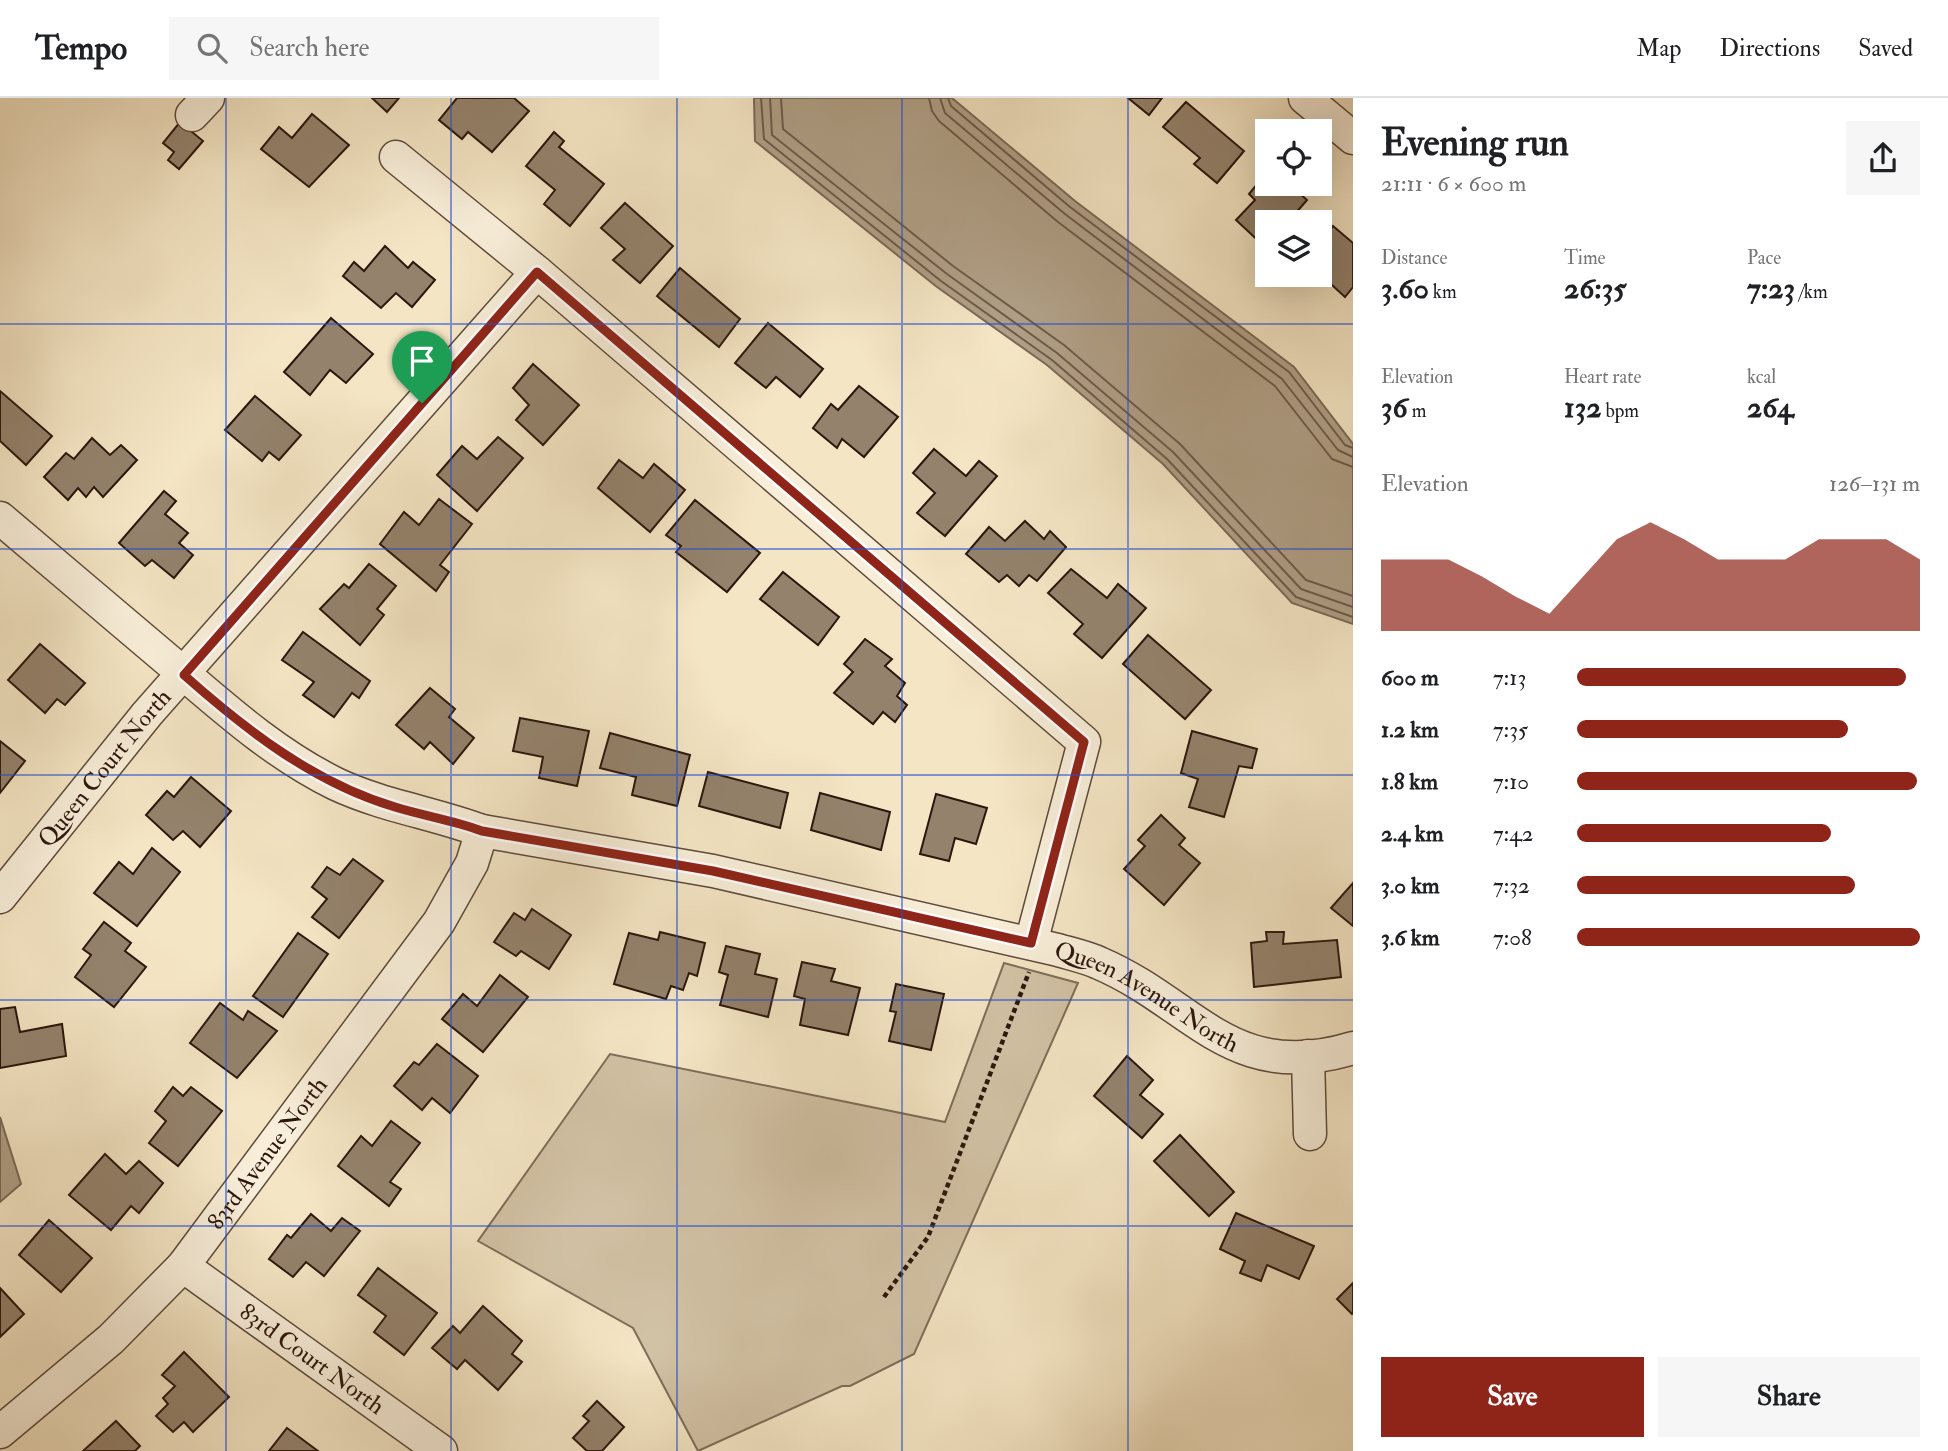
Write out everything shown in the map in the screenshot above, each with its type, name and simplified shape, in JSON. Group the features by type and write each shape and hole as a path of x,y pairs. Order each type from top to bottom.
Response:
{"street":[{"path":"1305,98 1353,138"},
{"path":"396,157 537,272 1084,742 1031,943"},
{"name":"Queen Court North","path":"0,897 147,714 537,272"},
{"name":"Queen Avenue North","path":"0,517 233,718 263,740 337,784 394,807 454,821 482,831 713,871 1031,943 1099,963 1172,1005 1205,1031 1242,1049 1284,1056 1325,1057 1353,1048"},
{"name":"83rd Avenue North","path":"0,1432 111,1339 183,1266 439,922 472,863 482,831"},
{"path":"1308,1056 1310,1134"},
{"name":"83rd Court North","path":"183,1266 441,1451"}],"path":[{"path":"884,1297 928,1237 1029,976 1031,943"}],"shaded area":[{"path":"1004,963 1078,983 914,1354 850,1386 842,1386 698,1451 633,1328 478,1241 610,1054 945,1122"}],"water":[{"path":"754,98 952,98 1075,201 1294,367 1353,444 1353,624 1292,603 1163,464 1047,365 937,287 755,141"},
{"path":"0,1117 21,1184 0,1202"}],"building":[{"path":"372,98 399,98 387,112"},
{"path":"457,98 514,98 529,111 492,152 468,132 462,139 439,120"},
{"path":"1128,98 1162,98 1149,115"},
{"path":"1186,102 1244,151 1217,183 1194,164 1200,158 1163,127"},
{"path":"312,114 349,145 309,187 261,149 279,127 292,138"},
{"path":"180,122 203,141 179,169 168,160 174,152 163,143"},
{"path":"554,132 564,141 559,147 604,184 570,226 544,204 555,190 526,166"},
{"path":"1255,187 1255,196 1302,196 1307,200 1298,210 1255,210 1255,238 1236,220 1255,200 1249,194"},
{"path":"625,203 673,246 640,283 613,260 625,249 601,228"},
{"path":"1332,227 1353,243 1353,287 1345,297 1332,285"},
{"path":"385,246 408,268 413,262 435,280 412,307 396,293 381,308 343,276 354,262 364,271"},
{"path":"680,268 740,319 719,347 657,296"},
{"path":"331,318 373,354 346,383 330,370 310,395 284,372"},
{"path":"768,323 823,369 800,397 776,377 766,388 735,363"},
{"path":"533,364 579,405 543,445 516,420 529,405 513,388"},
{"path":"859,386 898,417 864,457 842,439 837,448 813,428 831,404 838,410"},
{"path":"0,391 52,436 26,465 0,441"},
{"path":"255,396 301,435 279,460 269,452 262,461 225,430"},
{"path":"498,437 523,458 477,511 437,475 462,446 477,459"},
{"path":"92,438 110,455 121,445 137,460 103,497 94,487 86,497 78,488 68,500 44,477 66,453 74,459"},
{"path":"934,449 966,476 979,461 997,476 945,536 917,513 935,493 913,473"},
{"path":"619,460 643,478 654,464 685,490 650,532 598,488"},
{"path":"164,491 176,501 165,514 188,533 179,543 193,555 174,578 152,560 145,566 119,543"},
{"path":"439,499 472,524 440,565 449,572 436,591 380,544 404,512 419,525"},
{"path":"695,500 760,553 727,592 676,552 681,546 666,535"},
{"path":"1025,521 1044,539 1050,531 1066,547 1037,581 1029,575 1019,586 1007,575 999,582 966,554 989,527 1005,541"},
{"path":"369,564 396,586 377,609 384,615 360,645 320,609 344,584 349,588"},
{"path":"1071,569 1107,598 1118,584 1146,608 1102,658 1074,634 1083,624 1048,593"},
{"path":"783,572 839,617 818,645 760,599"},
{"path":"303,632 370,681 359,698 352,693 334,717 303,695 314,682 282,660"},
{"path":"1148,635 1211,690 1185,719 1123,664"},
{"path":"865,639 892,659 885,666 905,683 897,696 907,705 895,722 883,712 873,724 834,693 853,672 844,664"},
{"path":"40,644 85,683 65,705 57,699 45,713 8,680"},
{"path":"430,688 455,709 449,717 474,738 453,764 430,742 424,749 396,725"},
{"path":"520,718 589,731 577,786 539,778 543,757 513,751"},
{"path":"1192,731 1257,749 1252,768 1239,766 1224,817 1189,807 1198,779 1181,773"},
{"path":"610,733 690,755 677,806 632,795 636,777 600,768"},
{"path":"0,741 25,761 0,793"},
{"path":"708,772 788,793 780,828 699,806"},
{"path":"191,777 231,811 200,847 183,831 173,840 146,815 167,791 174,797"},
{"path":"820,793 890,812 881,850 811,830"},
{"path":"936,794 987,808 976,844 955,838 949,861 920,854"},
{"path":"1161,815 1185,838 1179,845 1200,863 1164,905 1124,869 1145,846 1138,840"},
{"path":"152,848 180,872 137,926 94,893 119,862 133,874"},
{"path":"353,859 383,881 339,938 312,917 327,899 312,887 327,867 340,875"},
{"path":"1353,883 1353,926 1331,908"},
{"path":"532,909 571,935 549,969 521,951 516,956 494,942 514,913 525,920"},
{"path":"104,922 131,943 125,951 146,967 114,1007 75,977 91,955 83,949"},
{"path":"660,932 705,943 697,976 689,973 683,990 671,986 666,999 614,984 629,933 658,940"},
{"path":"1266,932 1284,932 1283,944 1337,940 1341,977 1254,987 1251,943 1267,941"},
{"path":"298,933 328,954 283,1017 253,996"},
{"path":"726,946 760,954 755,974 777,979 768,1017 720,1005 728,975 719,972"},
{"path":"802,962 835,969 831,981 860,988 848,1035 800,1025 805,999 794,996"},
{"path":"500,975 528,997 483,1052 442,1019 463,994 477,1006"},
{"path":"896,984 944,994 931,1050 889,1041 896,1012 890,1011"},
{"path":"220,1003 243,1020 248,1011 277,1031 237,1078 190,1043"},
{"path":"15,1007 20,1032 62,1024 66,1056 0,1068 0,1009"},
{"path":"437,1044 478,1076 450,1113 432,1098 422,1110 394,1086 414,1062 419,1065"},
{"path":"1127,1056 1153,1080 1140,1095 1163,1114 1142,1138 1094,1096"},
{"path":"173,1087 183,1096 191,1087 222,1111 178,1166 149,1143 166,1121 155,1111"},
{"path":"391,1121 420,1143 390,1182 401,1189 389,1206 338,1166 361,1136 372,1146"},
{"path":"1180,1135 1234,1192 1209,1216 1154,1161"},
{"path":"105,1154 126,1174 139,1161 163,1183 139,1213 131,1206 111,1230 69,1195"},
{"path":"1236,1213 1314,1246 1299,1279 1267,1265 1261,1281 1240,1273 1245,1261 1220,1249"},
{"path":"311,1214 331,1231 342,1218 360,1231 324,1276 306,1262 293,1277 269,1259 287,1235 291,1238"},
{"path":"49,1220 92,1258 61,1292 19,1255"},
{"path":"378,1268 437,1313 404,1355 374,1332 386,1316 358,1295"},
{"path":"1353,1283 1353,1313 1352,1314 1337,1299"},
{"path":"0,1288 24,1314 0,1337"},
{"path":"483,1306 522,1341 512,1354 522,1362 498,1390 465,1360 457,1369 432,1348 453,1326 460,1333"},
{"path":"184,1352 229,1397 193,1432 184,1422 173,1432 156,1416 168,1404 163,1398 175,1386 162,1375"},
{"path":"597,1401 624,1427 602,1451 587,1451 573,1438 589,1421 583,1416"},
{"path":"116,1421 140,1446 135,1451 83,1451"},
{"path":"287,1428 318,1451 269,1451"}],"route":[{"path":"537,272 1084,742 1031,943 713,871 482,831 454,821 394,807 337,784 283,754 233,718 184,675 422,403 537,272"}]}
